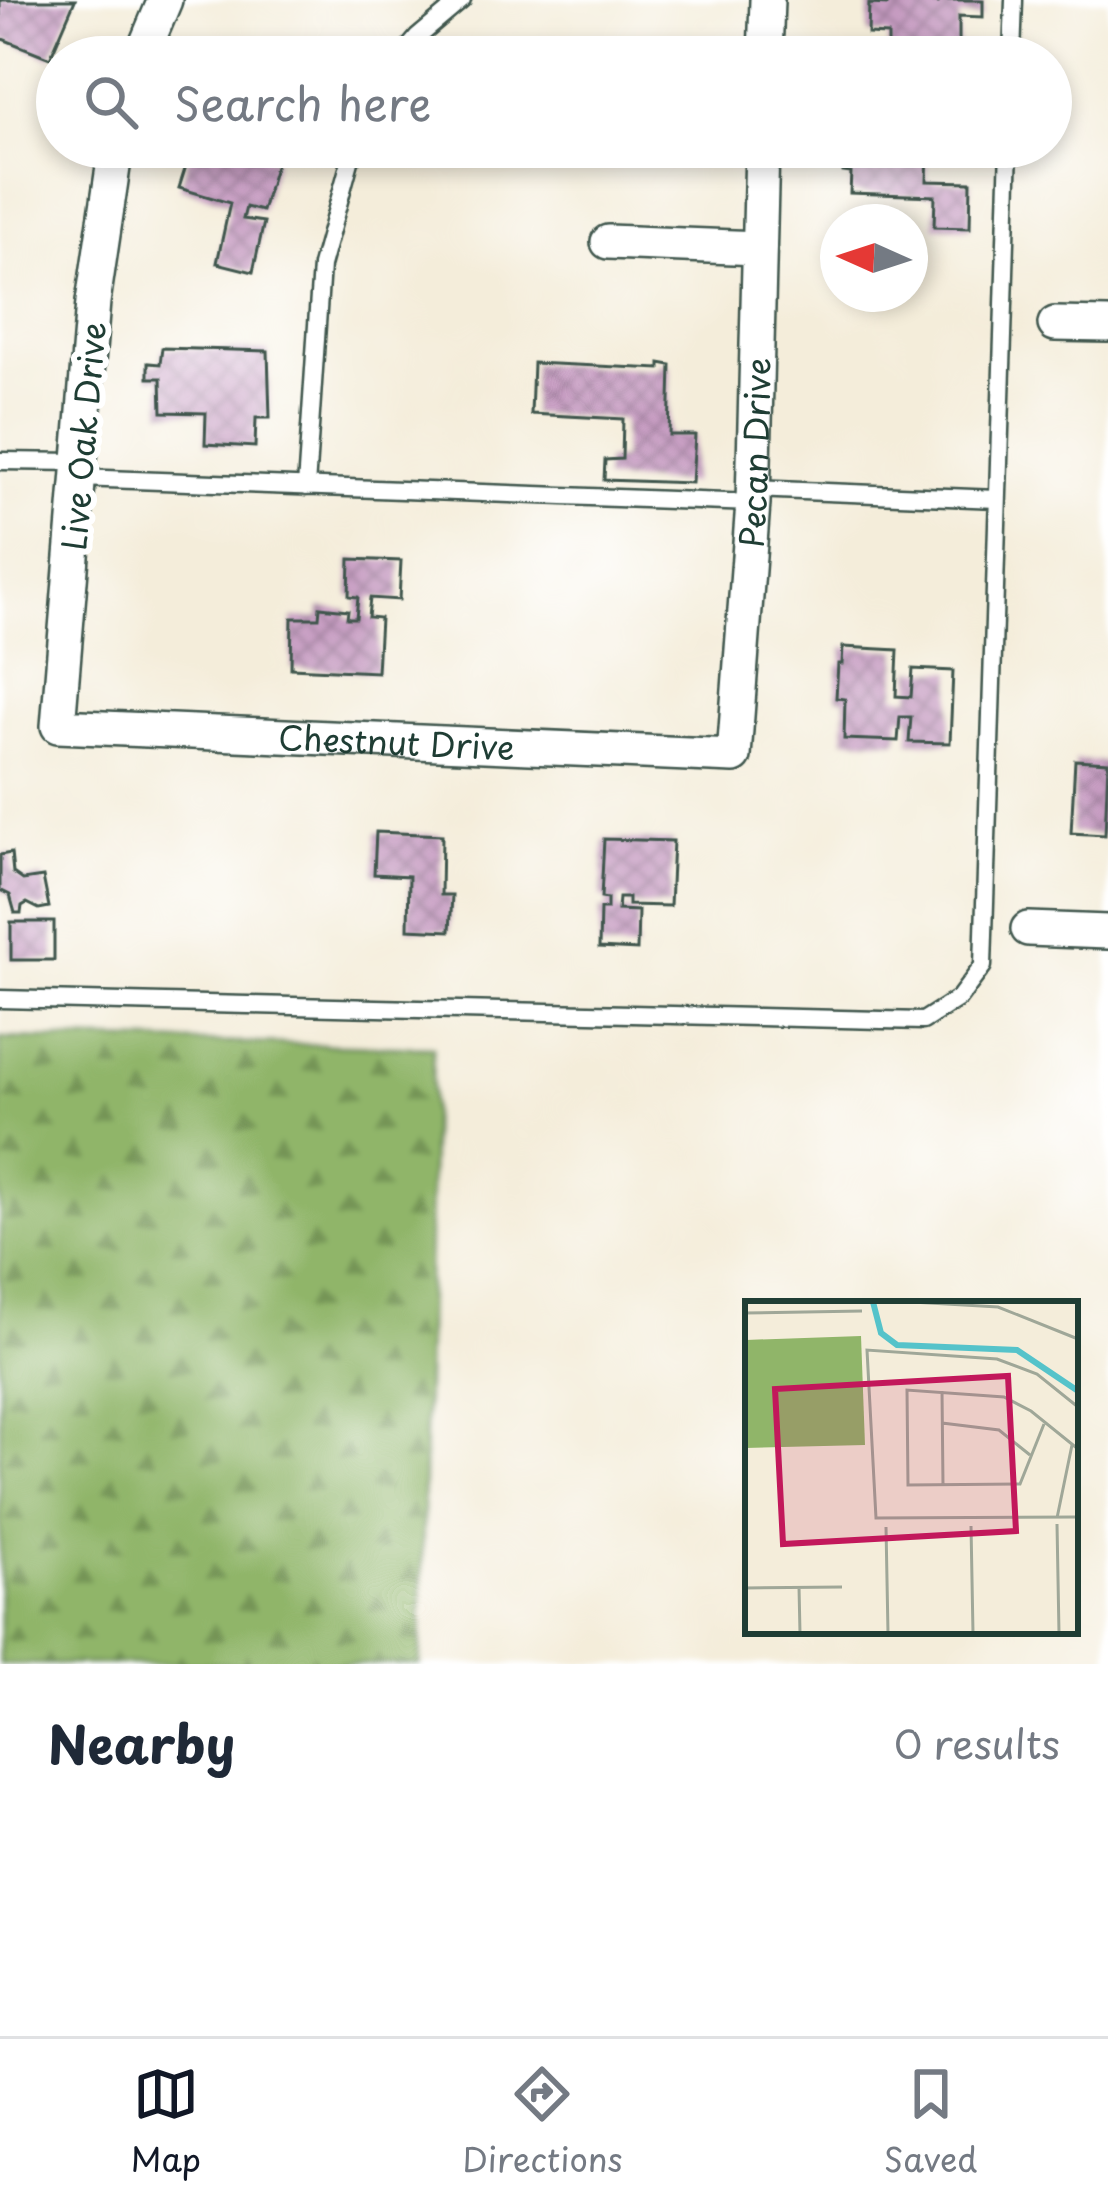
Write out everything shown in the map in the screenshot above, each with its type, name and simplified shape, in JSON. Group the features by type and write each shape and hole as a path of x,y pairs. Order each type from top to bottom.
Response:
{"street":[{"path":"150,36 165,0"},
{"path":"766,36 767,0"},
{"name":"Live Oak Drive","path":"58,726 93,302 113,168"},
{"name":"Pecan Drive","path":"734,756 753,496 761,168"},
{"path":"608,242 759,248"},
{"path":"1055,324 1108,326"},
{"name":"Chestnut Drive","path":"58,726 734,756"},
{"path":"1028,929 1108,932"}],"lane":[{"path":"419,36 462,0"},
{"path":"1013,36 1014,0"},
{"path":"307,487 321,266 348,168"},
{"path":"0,999 923,1021 959,998 983,966 1008,168"},
{"path":"0,460 307,487 997,500"}],"green space":[{"path":"0,1038 433,1047 420,1664 0,1664"}],"building":[{"path":"0,0 75,0 59,36 36,36 36,52 0,38"},
{"path":"888,0 983,0 983,17 959,16 959,36 868,34 869,4 887,5"},
{"path":"185,168 275,168 262,211 246,207 243,219 264,222 253,272 217,263 230,203 179,188"},
{"path":"843,168 927,168 927,181 971,182 970,228 934,227 935,196 850,193 851,173"},
{"path":"162,348 268,351 270,418 256,418 255,447 205,444 206,413 162,412 161,378 148,378 148,363 160,364"},
{"path":"533,363 660,369 660,363 671,365 669,435 695,435 692,483 604,480 605,460 622,459 623,419 531,414"},
{"path":"350,559 401,561 399,600 370,598 368,617 380,618 377,672 291,668 292,618 319,618 320,607 348,610 347,618 356,618 358,597 349,596"},
{"path":"843,647 898,650 896,696 911,697 913,669 953,671 950,743 909,742 911,717 900,717 898,741 844,739 845,699 836,698"},
{"path":"1075,760 1108,762 1105,835 1071,833"},
{"path":"376,832 442,835 441,895 452,895 450,931 408,929 409,876 374,874"},
{"path":"604,839 673,841 670,906 628,905 628,898 619,898 618,910 638,911 637,950 599,948 600,909 607,909 607,899 601,898"},
{"path":"11,853 13,873 23,880 43,877 49,907 39,909 27,903 21,913 15,913 10,895 0,890 0,855"},
{"path":"11,922 54,922 54,960 11,960"}]}
